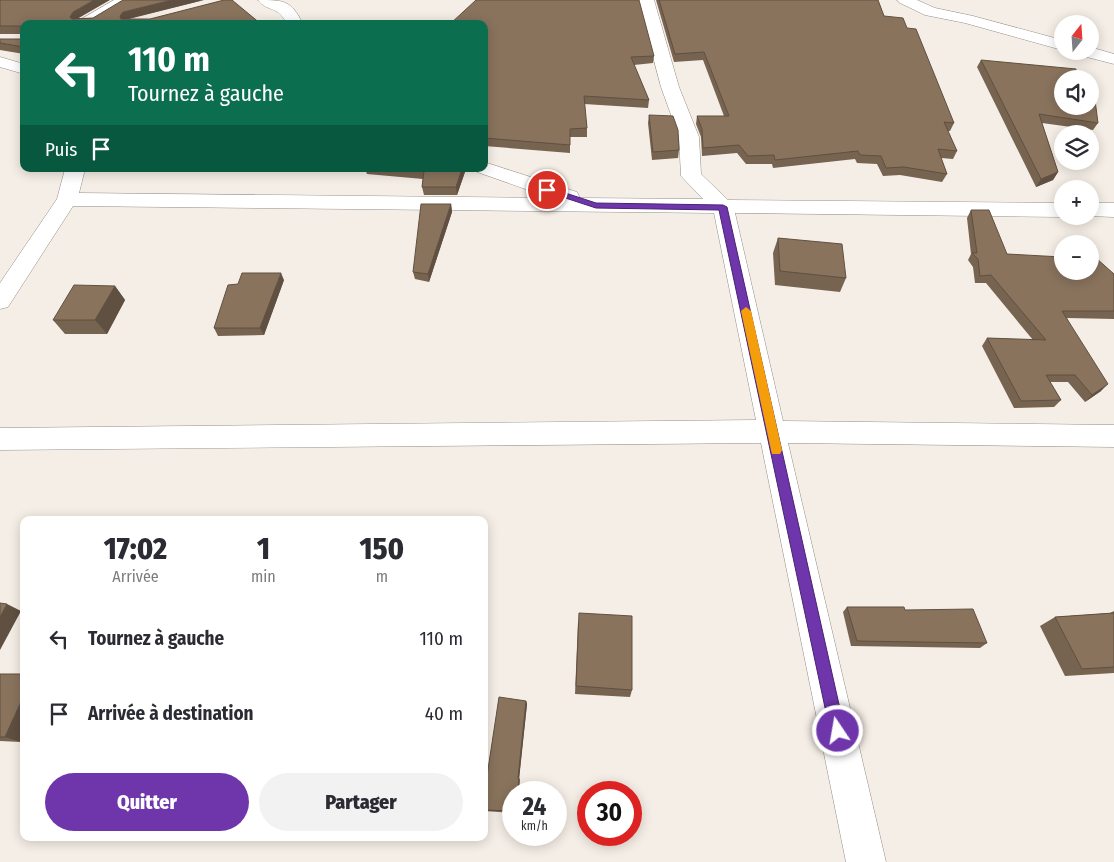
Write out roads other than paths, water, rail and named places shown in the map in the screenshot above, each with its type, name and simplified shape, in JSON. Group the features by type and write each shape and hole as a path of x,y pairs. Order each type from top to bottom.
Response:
{"street":[{"path":"91,20 125,0"},
{"path":"266,0 288,10 293,20"},
{"path":"646,0 670,88 689,137 691,176 723,207 866,862"},
{"path":"905,0 931,12 967,19 1054,43"},
{"path":"938,0 952,0"},
{"path":"1099,55 1114,59"},
{"path":"0,62 20,68"},
{"path":"488,169 596,206"},
{"path":"0,301 67,198 74,172"},
{"path":"67,198 596,206 1054,210"},
{"path":"1099,210 1114,210"},
{"path":"0,439 772,431 1114,436"}]}
